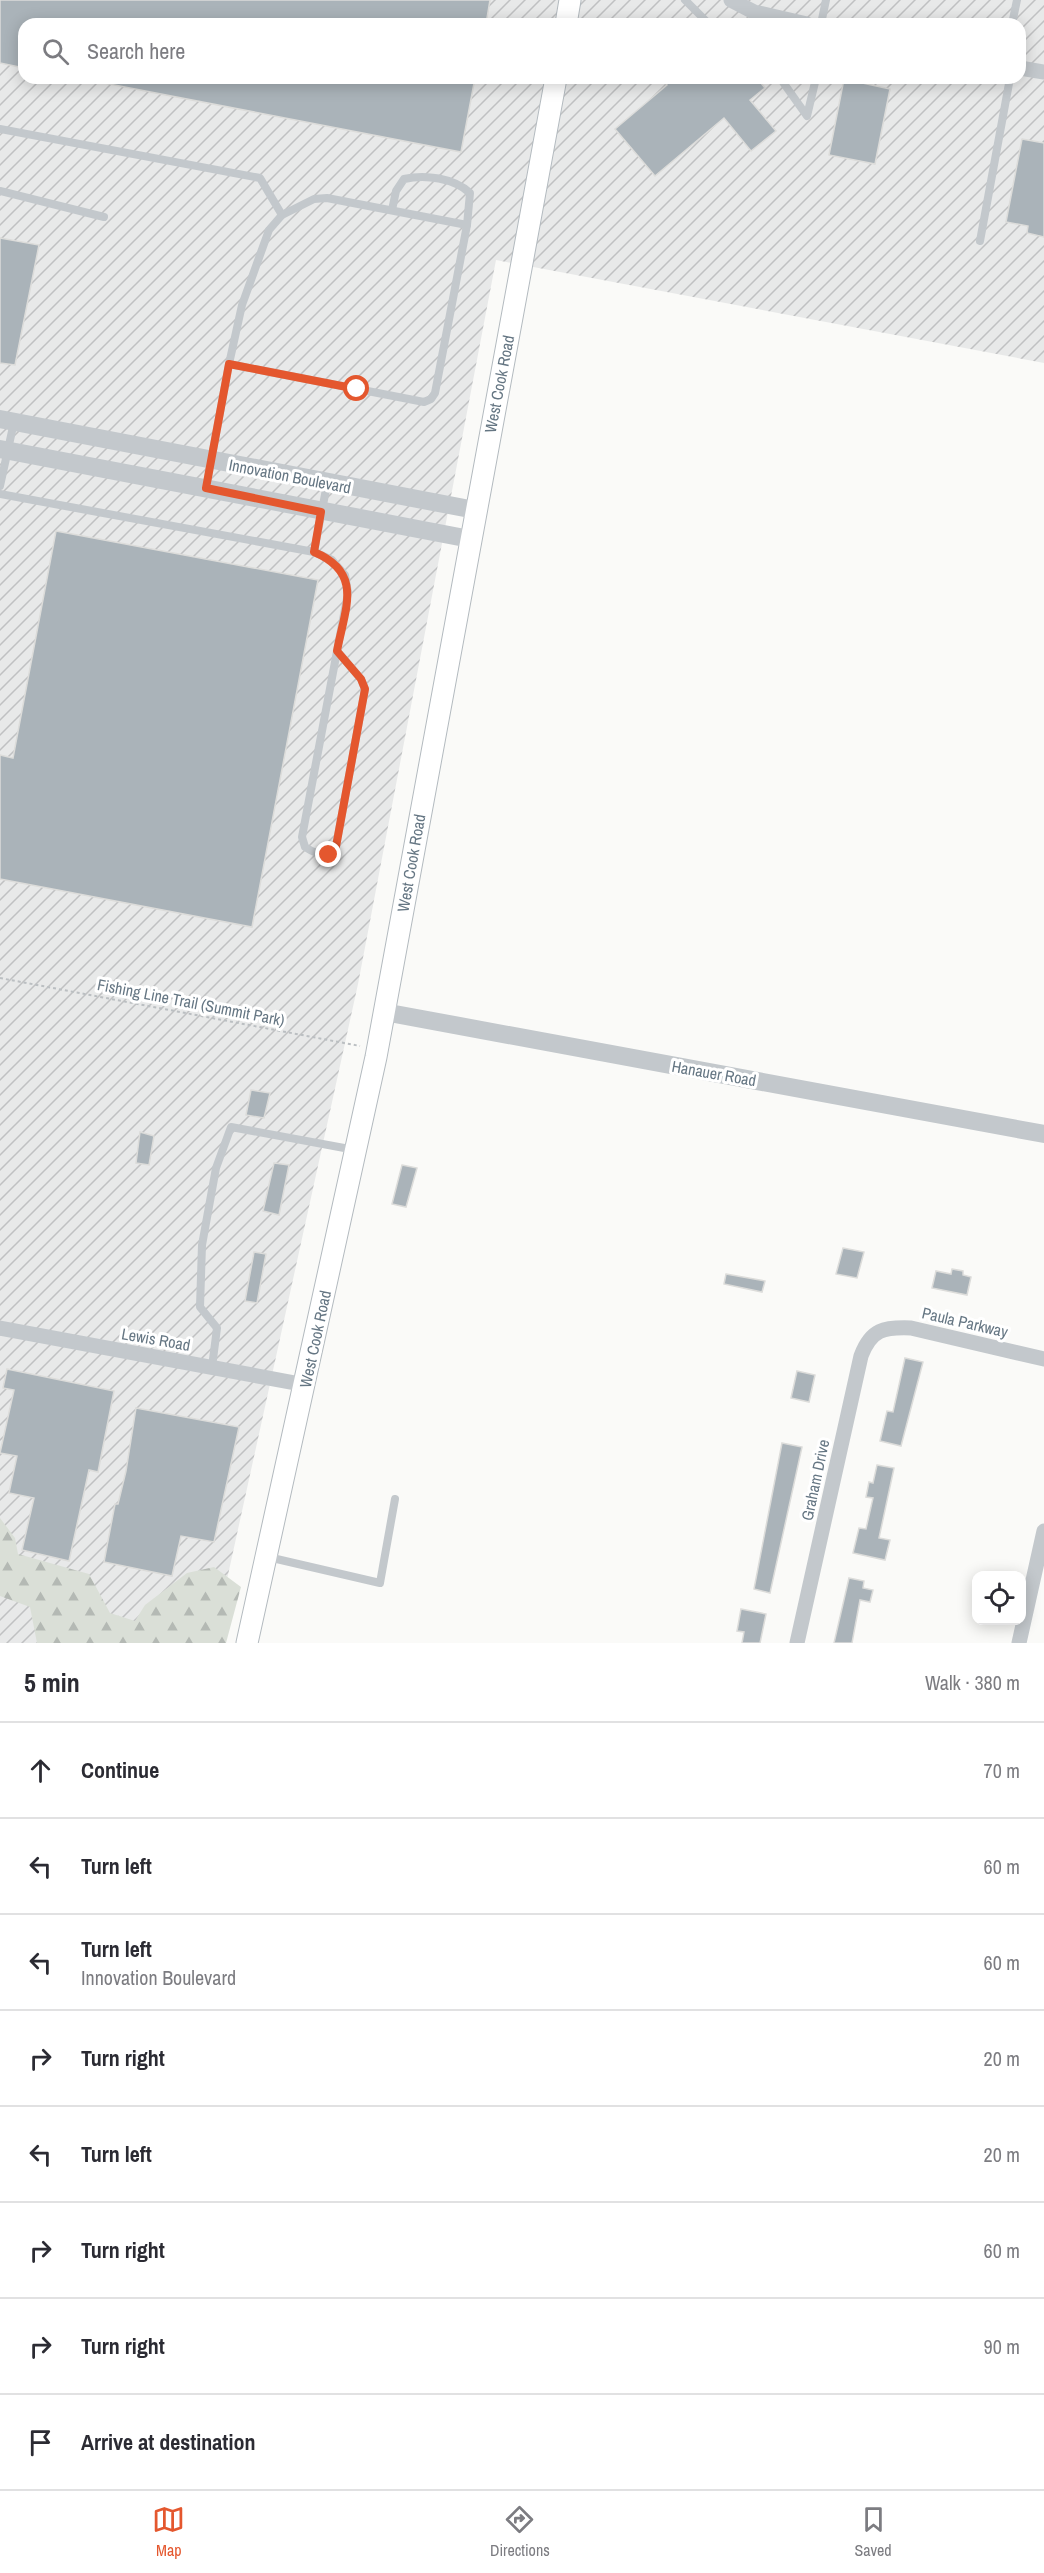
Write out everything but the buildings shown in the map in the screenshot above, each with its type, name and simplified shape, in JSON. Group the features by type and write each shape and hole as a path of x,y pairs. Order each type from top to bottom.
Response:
{"main road":[{"path":"567,18 570,0"},
{"name":"West Cook Road","path":"247,1643 306,1385 377,1049 555,84"}],"street":[{"path":"731,0 754,12 780,18"},
{"path":"1026,69 1044,72"},
{"name":"Innovation Boulevard","path":"7,421 475,510"},
{"name":"Innovation Boulevard","path":"4,450 470,539"},
{"name":"Hanauer Road","path":"384,1012 1044,1134"},
{"name":"Lewis Road","path":"0,1328 306,1385"},
{"name":"Paula Parkway","path":"878,1331 911,1328 1044,1359"},
{"name":"Graham Drive","path":"797,1643 861,1356 866,1341 878,1331"},
{"path":"1019,1643 1044,1532"}],"lane":[{"path":"685,0 703,18"},
{"path":"822,18 826,0"},
{"path":"1013,18 1017,0"},
{"path":"784,84 807,116 815,84"},
{"path":"981,241 1009,84"},
{"path":"0,129 260,178 282,215"},
{"path":"229,364 424,402 431,399 435,393 471,206 470,193 460,183 417,176 404,179 396,191 392,210"},
{"path":"0,191 104,217"},
{"path":"206,488 242,305 269,230 282,215 314,199 327,198 467,225"},
{"path":"0,486 7,421"},
{"path":"314,552 327,483"},
{"path":"0,494 314,552 332,560 345,575 348,593 337,651 302,837 304,847 312,852 329,855 335,852 365,689 361,679 337,651"},
{"path":"212,1367 217,1328 200,1307 201,1245 216,1168 231,1127 356,1150"},
{"path":"267,1557 380,1583 394,1499"}],"path":[{"name":"Fishing Line Trail (Summit Park)","path":"0,978 377,1049"}],"shaded area":[{"path":"0,0 1044,0 1044,363 496,260 358,984 213,1643 0,1643"}],"green space":[{"path":"0,1518 15,1538 18,1554 89,1574 110,1613 135,1621 145,1605 187,1573 214,1567 241,1587 226,1643 37,1643 30,1607 0,1596"}],"route":[{"path":"329,855 335,852 365,689 361,679 337,651 348,593 345,575 332,560 314,552 321,512 206,488 229,364 357,389"}]}
